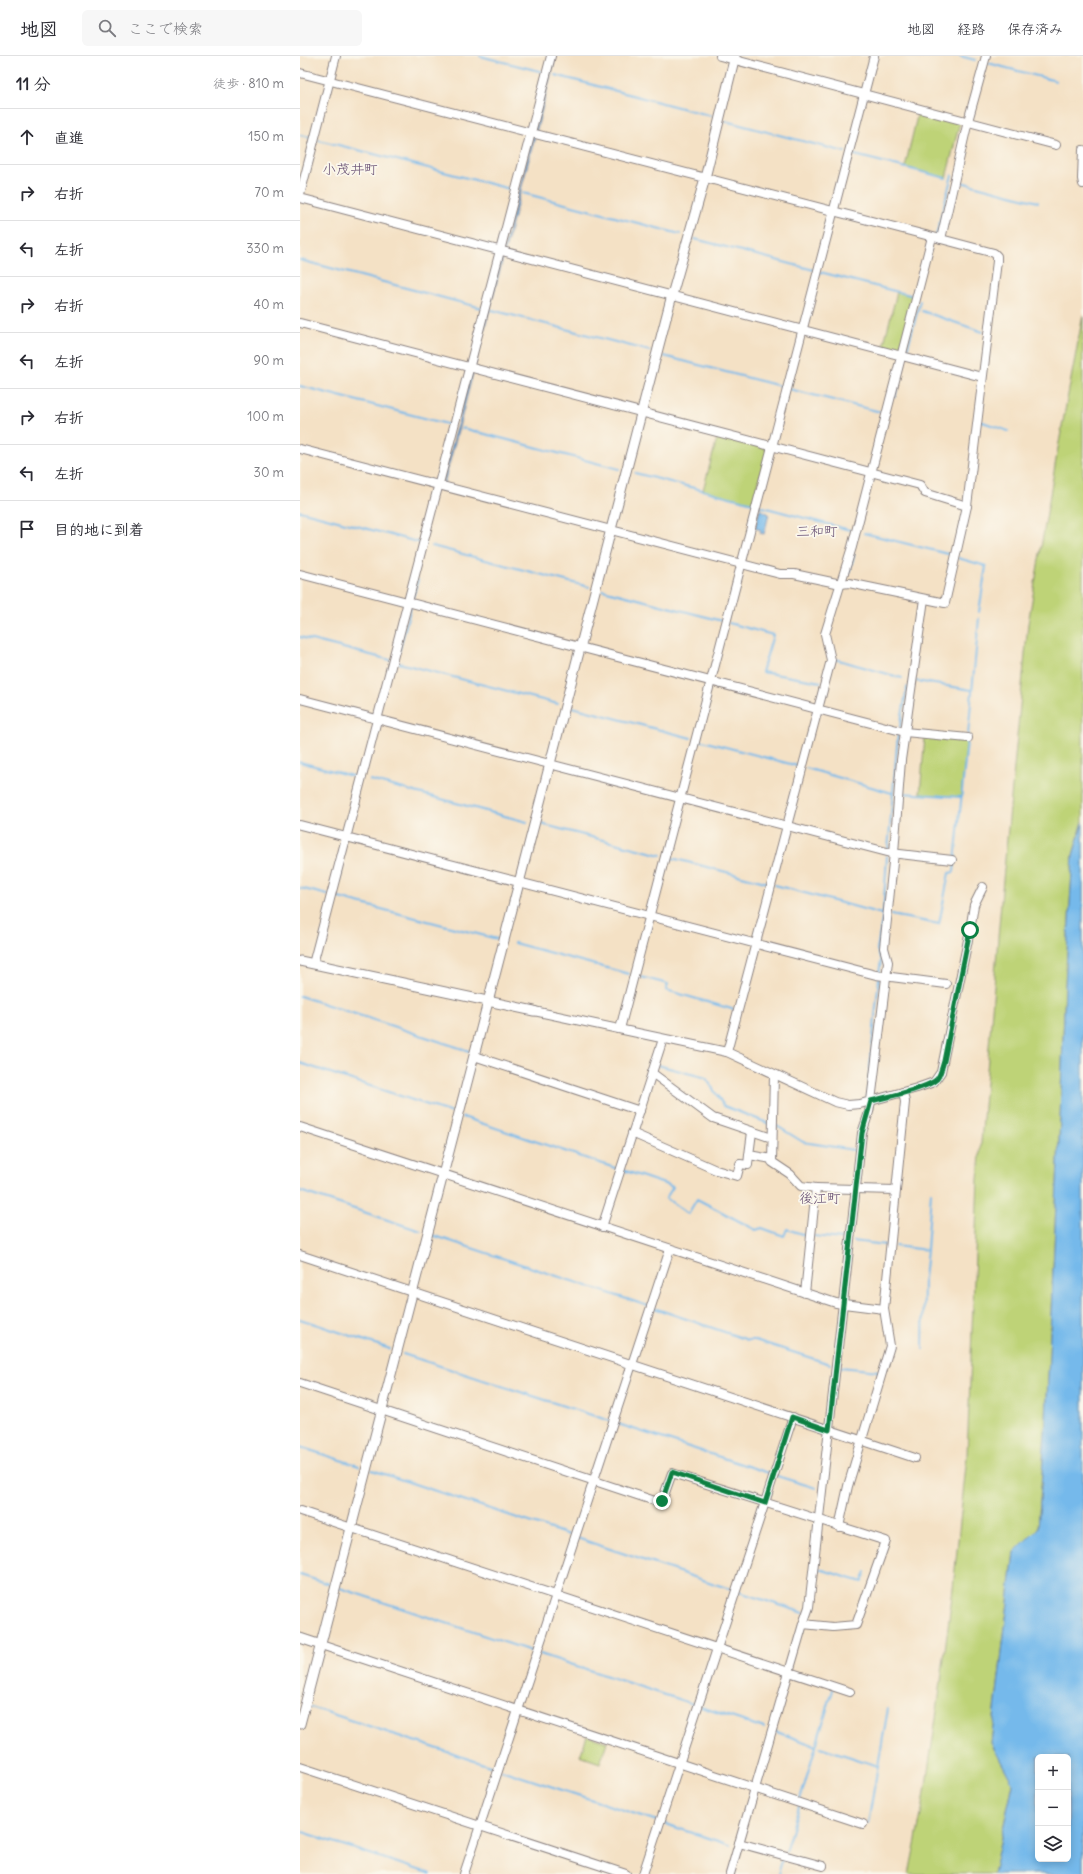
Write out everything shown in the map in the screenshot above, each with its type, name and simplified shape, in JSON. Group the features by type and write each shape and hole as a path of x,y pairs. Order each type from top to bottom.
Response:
{"street":[{"path":"336,56 300,197 982,377"},
{"path":"313,964 380,720 408,602 503,250 551,56"},
{"path":"720,56 734,58 864,95 966,120 1056,145"},
{"path":"620,1029 679,798 874,56"},
{"path":"727,1052 830,660 825,634 841,584 904,356 966,120 986,56"},
{"path":"300,1724 672,295 705,178 734,58"},
{"path":"300,73 994,253 997,256 967,506 945,603 849,583 841,584 794,574 780,574 300,449"},
{"path":"1083,150 1083,184"},
{"path":"300,323 920,485 925,493 967,506"},
{"path":"300,574 905,732 968,738"},
{"path":"730,1874 753,1788 787,1672 809,1607 844,1305 862,1133 871,1101 882,977 888,962 884,948 905,732 924,598"},
{"path":"300,699 894,853 952,860"},
{"path":"300,825 882,977 946,984"},
{"path":"300,961 489,1000 727,1052 835,1102 848,1104 871,1101 934,1082 941,1072 974,905 983,887"},
{"path":"602,1227 663,1038"},
{"path":"474,1056 640,1111"},
{"path":"652,1073 712,1118 772,1138"},
{"path":"774,1074 772,1162 790,1174 801,1186 856,1190 896,1190"},
{"path":"839,1526 843,1507 890,1346 884,1309 904,1102 903,1092"},
{"path":"300,1127 805,1293 844,1305 884,1309"},
{"path":"632,1133 716,1170 737,1176 740,1164 748,1165 752,1132"},
{"path":"749,1155 772,1159"},
{"path":"805,1293 816,1188"},
{"path":"464,1874 670,1249"},
{"path":"300,1255 915,1458"},
{"path":"300,1383 658,1502 662,1501 672,1472 819,1521 886,1541 856,1625 833,1627 803,1624"},
{"path":"643,1874 792,1417"},
{"path":"300,1511 850,1692"},
{"path":"300,1638 863,1824"},
{"path":"300,1767 626,1874"},
{"path":"739,1843 823,1866"}],"green space":[{"path":"918,112 960,122 946,178 905,167"},
{"path":"897,292 915,296 900,351 883,347"},
{"path":"1083,315 1083,822 1073,855 1065,985 1046,1420 1038,1528 1014,1552 991,1743 1013,1783 993,1874 909,1874 923,1805 938,1704 953,1588 967,1456 978,1179 1002,890 1028,624 1058,448"},
{"path":"718,435 768,449 753,503 703,490"},
{"path":"925,736 967,741 961,797 920,794"},
{"path":"587,1736 607,1742 600,1763 580,1756"}],"water":[{"path":"554,56 556,56 444,484 442,484"},
{"path":"760,509 769,514 764,534 760,533 761,530 755,528"},
{"path":"1083,822 1083,1874 993,1874 1013,1784 991,1743 1014,1552 1038,1528 1046,1420 1065,985 1073,855"}],"waterway":[{"path":"480,56 543,72"},
{"path":"960,56 975,60"},
{"path":"988,63 1056,81"},
{"path":"555,75 712,116"},
{"path":"725,121 845,152"},
{"path":"300,135 310,137"},
{"path":"319,140 514,190"},
{"path":"851,154 946,178"},
{"path":"936,236 952,175"},
{"path":"961,182 1038,202"},
{"path":"523,193 680,234"},
{"path":"695,239 814,270"},
{"path":"300,260 482,308"},
{"path":"820,272 914,296"},
{"path":"906,354 920,301"},
{"path":"492,310 650,351"},
{"path":"922,311 983,332"},
{"path":"664,356 784,387"},
{"path":"895,397 905,359"},
{"path":"300,386 451,425"},
{"path":"789,389 881,412"},
{"path":"980,421 1008,431"},
{"path":"462,428 619,469"},
{"path":"635,473 753,503"},
{"path":"759,506 850,530"},
{"path":"300,511 421,543"},
{"path":"864,533 952,555"},
{"path":"432,546 589,587"},
{"path":"849,573 854,555"},
{"path":"958,558 986,566 979,612"},
{"path":"412,600 418,580"},
{"path":"603,590 722,621"},
{"path":"399,652 411,606"},
{"path":"968,735 979,618"},
{"path":"729,623 773,635 762,672 821,682"},
{"path":"300,637 390,660"},
{"path":"834,661 835,659 902,678"},
{"path":"399,663 558,704"},
{"path":"916,681 972,690"},
{"path":"900,727 907,687"},
{"path":"572,707 691,738"},
{"path":"888,850 898,734"},
{"path":"699,740 798,766"},
{"path":"891,915 939,924 949,873 954,872 967,741"},
{"path":"300,762 359,778"},
{"path":"806,768 892,793"},
{"path":"370,780 527,822"},
{"path":"901,793 961,797"},
{"path":"541,824 661,855"},
{"path":"879,974 881,960 877,950 883,914 887,856"},
{"path":"668,857 769,883"},
{"path":"341,871 335,897 497,939"},
{"path":"775,885 882,914"},
{"path":"300,888 328,895"},
{"path":"514,943 629,974"},
{"path":"637,976 668,984 666,990 735,1010"},
{"path":"867,1096 879,978"},
{"path":"300,996 469,1051"},
{"path":"300,1063 452,1113"},
{"path":"658,1066 706,1078 724,1106 770,1124"},
{"path":"863,1119 865,1110"},
{"path":"463,1117 618,1169"},
{"path":"777,1126 803,1142 854,1150"},
{"path":"623,1170 673,1187 666,1198 688,1214 697,1199 756,1230 762,1228 784,1236 787,1229 808,1236"},
{"path":"300,1191 421,1231"},
{"path":"895,1246 927,1250 931,1192"},
{"path":"432,1235 648,1306"},
{"path":"814,1236 842,1239"},
{"path":"853,1241 885,1245"},
{"path":"923,1349 924,1279 927,1250"},
{"path":"654,1308 748,1340 755,1340 830,1364"},
{"path":"300,1319 390,1349"},
{"path":"403,1354 610,1421"},
{"path":"840,1367 879,1371 878,1373"},
{"path":"615,1423 772,1474"},
{"path":"300,1447 359,1466"},
{"path":"372,1470 572,1536"},
{"path":"777,1476 816,1488"},
{"path":"577,1538 733,1590"},
{"path":"816,1568 862,1582 866,1572"},
{"path":"300,1575 329,1584"},
{"path":"340,1588 534,1652"},
{"path":"739,1592 804,1613"},
{"path":"540,1654 696,1705"},
{"path":"800,1800 833,1689"},
{"path":"311,1707 496,1768"},
{"path":"701,1707 764,1728"},
{"path":"878,1766 888,1709"},
{"path":"774,1731 816,1746"},
{"path":"820,1747 878,1766 868,1823"},
{"path":"501,1770 657,1821"},
{"path":"785,1852 799,1806"},
{"path":"662,1823 730,1845"},
{"path":"300,1831 431,1874"},
{"path":"778,1874 783,1858"}],"district":[{"name":"小茂井町","path":"350,169"},
{"name":"三和町","path":"817,531"},
{"name":"後江町","path":"820,1198"}],"route":[{"path":"662,1501 672,1472 765,1503 792,1417 829,1430 862,1133 871,1101 934,1082 939,1077 944,1061 970,930"}]}
